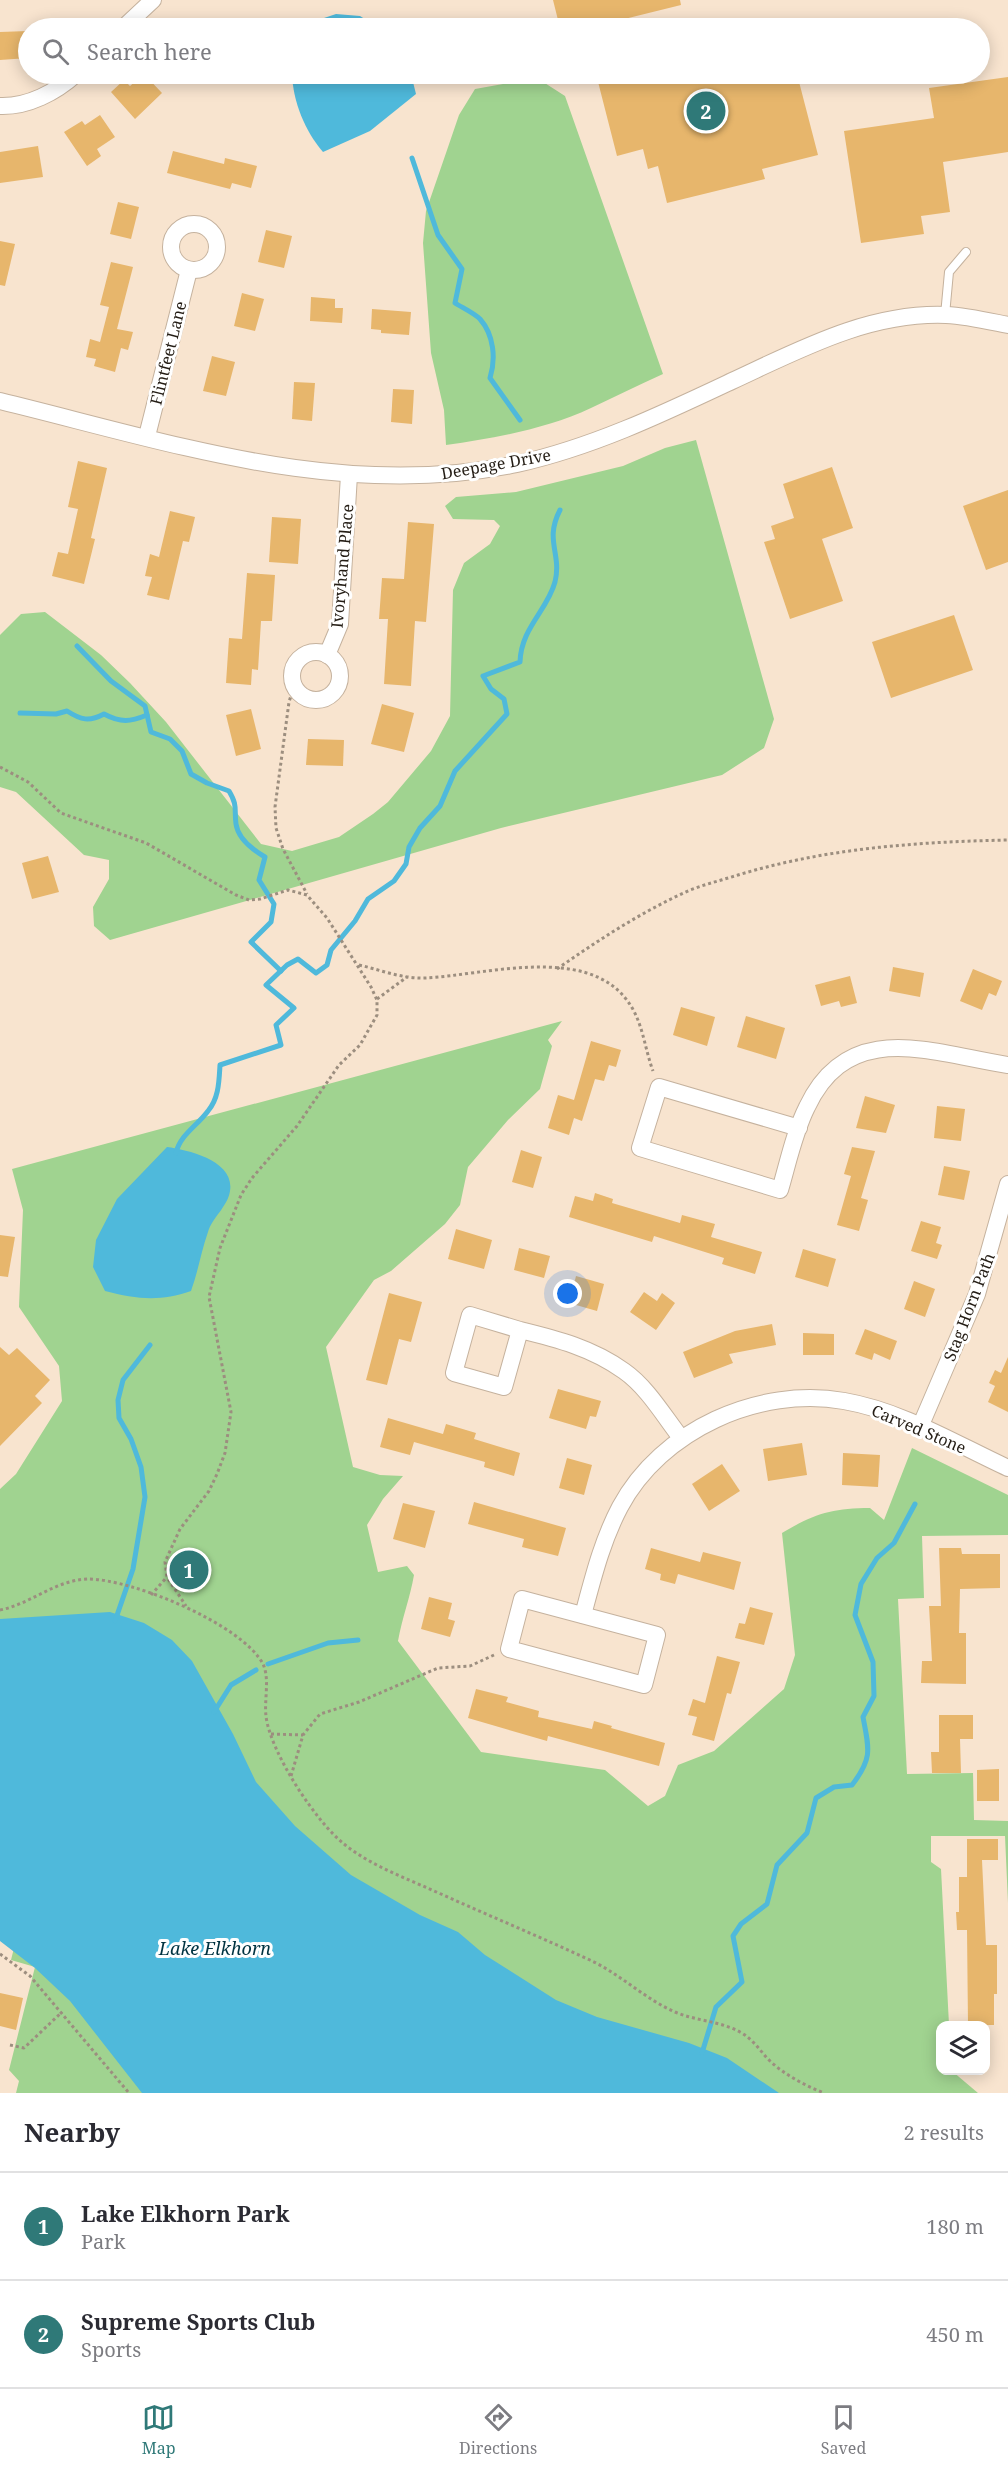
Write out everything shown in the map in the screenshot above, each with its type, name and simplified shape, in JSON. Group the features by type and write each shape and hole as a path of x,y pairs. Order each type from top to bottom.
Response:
{"street":[{"path":"134,18 153,0"},
{"path":"0,106 27,102 43,96 61,84"},
{"name":"Flintfeet Lane","path":"147,436 189,270"},
{"name":"Deepage Drive","path":"0,401 239,459 349,475 418,477 516,464 564,452 614,435 839,333 890,320 945,315 1008,325"},
{"name":"Ivoryhand Place","path":"327,655 340,624 349,475"},
{"path":"310,653 327,655 336,663 339,672 337,687 330,695 322,699 306,698 294,686 292,675 295,664 310,653"},
{"path":"799,1128 659,1087 640,1148 780,1190 806,1108 829,1074 842,1062 872,1049 892,1047 1008,1065"},
{"name":"Stag Horn Path","path":"920,1426 977,1294 1008,1184"},
{"path":"520,1330 504,1387 454,1373 470,1315 579,1346 625,1371 644,1390 681,1438"},
{"name":"Carved Stone","path":"583,1615 599,1556 621,1505 637,1482 681,1438 764,1402 795,1397 846,1401 881,1410 1008,1468"},
{"path":"522,1599 583,1615 657,1635 644,1685 509,1649 522,1599"}],"lane":[{"path":"945,315 949,272 966,252"}],"path":[{"path":"186,1606 167,1577 165,1562 180,1529 209,1491 225,1453 231,1412 209,1297 220,1248 241,1195 252,1178 297,1126 325,1084 371,1029 377,1016 376,1000 359,965 327,918 307,895 283,849 275,807 289,702 294,686"},
{"path":"0,767 28,782 61,813 146,843 236,895 249,900 260,899 281,891 296,891 307,895"},
{"path":"557,969 637,916 692,890 782,862 852,849 926,842 1008,840"},
{"path":"359,965 407,977 528,967 595,975 611,984 626,998 643,1030 645,1050 659,1087"},
{"path":"376,1000 407,977"},
{"path":"151,1595 167,1577"},
{"path":"0,1610 74,1581 108,1582 186,1606 206,1616 251,1650 261,1661 265,1670 266,1718 271,1734 291,1777 328,1829 344,1844 362,1856 594,1962 658,2003 686,2016 723,2025 743,2033 786,2074 824,2093"},
{"path":"291,1777 303,1735 320,1714 359,1702 438,1668 470,1666 509,1649"},
{"path":"271,1734 303,1735"},
{"path":"0,1954 30,1976 129,2093"},
{"path":"10,2045 24,2048 62,2012"}],"green space":[{"path":"503,84 546,84 565,96 663,374 556,422 502,436 446,445 444,410 431,353 423,243 426,211 459,115 475,89"},
{"path":"696,440 774,719 764,748 722,775 501,828 110,940 94,926 93,907 109,879 109,860 84,855 16,792 0,787 0,635 21,614 45,612 101,655 130,683 166,722 261,844 292,851 339,837 388,802 431,751 450,716 453,590 464,563 490,544 500,526 494,520 453,519 445,506 456,497 516,492 623,466 665,448"},
{"path":"562,1021 548,1040 552,1046 540,1089 508,1120 468,1167 460,1205 445,1224 391,1271 374,1280 326,1347 353,1467 380,1475 403,1476 383,1499 367,1525 378,1572 407,1566 414,1575 398,1641 481,1752 605,1770 648,1806 665,1796 678,1765 714,1751 784,1689 795,1655 782,1533 824,1513 845,1509 870,1508 884,1520 912,1448 1008,1495 1008,1535 922,1536 924,1598 898,1599 907,1774 973,1773 974,1820 1008,1821 1008,1903 1005,1836 931,1836 931,1862 941,1869 949,2021 936,2021 936,2075 957,2075 978,2093 16,2093 19,2081 9,2070 35,1967 11,1960 17,1936 0,1932 0,1489 16,1474 62,1401 59,1366 19,1307 23,1210 12,1169"}],"water":[{"path":"336,14 363,18 324,18"},
{"path":"414,84 416,94 370,131 323,152 301,116 293,85"},
{"path":"167,1147 209,1159 225,1172 230,1181 229,1196 210,1227 191,1291 169,1297 148,1298 105,1291 93,1267 96,1240 117,1199"},
{"name":"Lake Elkhorn","path":"110,1612 144,1623 172,1640 192,1661 233,1734 256,1782 295,1826 351,1875 420,1915 458,1932 485,1955 556,2000 597,2017 689,2043 727,2058 779,2093 142,2093 70,2001 35,1968 0,1941 0,1619"}],"building":[{"path":"553,0 680,0 681,5 628,18 558,18"},
{"path":"18,31 18,59 0,60 0,32"},
{"path":"1008,77 1008,152 943,162 950,212 921,216 924,234 861,243 844,131 934,118 929,88 958,84 990,84 990,80"},
{"path":"120,84 130,86 153,84 162,93 135,119 111,92"},
{"path":"599,84 800,84 818,155 762,169 765,179 667,203 658,166 648,169 643,149 617,156"},
{"path":"100,115 115,137 97,149 101,156 87,166 64,132 82,121 85,125"},
{"path":"38,146 43,177 0,183 0,152"},
{"path":"173,151 224,164 225,158 257,166 251,188 232,183 230,189 167,173"},
{"path":"118,202 139,207 131,239 110,234"},
{"path":"266,230 292,236 284,268 258,262"},
{"path":"0,241 15,244 5,286 0,285"},
{"path":"111,262 133,267 117,329 133,332 128,350 121,348 115,372 94,366 96,359 86,357 90,339 100,342 109,307 100,305"},
{"path":"242,293 264,299 255,331 234,326"},
{"path":"311,297 335,299 335,308 343,308 342,323 310,321"},
{"path":"372,309 411,312 409,335 381,333 381,330 371,329"},
{"path":"212,356 235,362 226,396 203,391"},
{"path":"294,382 315,383 312,421 292,419"},
{"path":"393,389 414,390 412,424 391,422"},
{"path":"78,461 107,468 91,538 95,539 84,584 52,576 58,552 68,554 78,509 68,507"},
{"path":"832,467 853,528 822,539 843,601 790,619 764,542 775,539 771,526 794,518 783,484"},
{"path":"1008,490 1008,562 986,570 963,506"},
{"path":"170,511 195,517 189,542 183,541 169,600 147,595 152,577 145,576 150,554 159,557"},
{"path":"272,517 301,519 298,564 269,562"},
{"path":"408,522 434,524 426,622 415,621 411,686 384,684 388,619 379,619 382,578 404,579"},
{"path":"247,573 275,575 272,621 261,621 258,670 252,669 251,685 226,683 229,638 242,639"},
{"path":"954,615 973,670 891,698 872,642"},
{"path":"382,704 414,713 404,752 371,744"},
{"path":"251,709 261,749 236,756 226,715"},
{"path":"308,739 344,740 343,766 306,765"},
{"path":"48,856 59,892 32,899 22,863"},
{"path":"893,967 924,973 920,997 889,991"},
{"path":"973,969 1002,981 996,996 989,993 982,1010 960,1001"},
{"path":"850,976 857,1003 841,1007 839,1001 821,1006 815,985"},
{"path":"681,1007 715,1017 707,1046 673,1035"},
{"path":"746,1016 785,1028 776,1059 737,1047"},
{"path":"591,1041 621,1050 616,1067 609,1065 604,1081 595,1079 582,1121 574,1118 569,1135 548,1128 558,1095 574,1100"},
{"path":"865,1096 895,1105 886,1133 856,1128"},
{"path":"937,1106 965,1109 961,1141 934,1138"},
{"path":"852,1147 875,1151 861,1198 868,1200 859,1231 837,1225 851,1176 844,1174"},
{"path":"521,1150 542,1157 533,1188 512,1182"},
{"path":"944,1166 970,1171 964,1200 938,1195"},
{"path":"595,1193 613,1199 612,1203 680,1223 682,1215 715,1224 711,1237 762,1252 755,1274 722,1264 724,1258 654,1236 652,1242 569,1217 575,1196 593,1201"},
{"path":"921,1221 941,1227 936,1243 942,1245 937,1259 911,1251"},
{"path":"456,1229 492,1240 484,1269 448,1259"},
{"path":"0,1235 15,1237 8,1277 0,1276"},
{"path":"519,1248 550,1256 544,1278 514,1270"},
{"path":"803,1249 836,1259 828,1287 795,1277"},
{"path":"576,1276 604,1284 597,1311 569,1303"},
{"path":"914,1281 935,1289 925,1317 904,1309"},
{"path":"644,1292 657,1301 662,1293 675,1303 656,1330 630,1312"},
{"path":"389,1293 422,1302 411,1342 399,1339 387,1385 366,1380"},
{"path":"772,1324 776,1345 729,1354 733,1363 694,1378 683,1352 735,1331"},
{"path":"865,1329 897,1341 890,1360 874,1353 872,1360 855,1354"},
{"path":"803,1333 834,1334 834,1355 803,1355"},
{"path":"0,1347 9,1355 17,1348 50,1380 35,1396 42,1403 0,1446"},
{"path":"1008,1357 1008,1412 988,1402 995,1386 989,1383 995,1370 1001,1373"},
{"path":"558,1389 601,1401 596,1417 590,1416 586,1429 549,1418"},
{"path":"388,1418 443,1434 446,1424 476,1433 474,1439 520,1453 514,1476 484,1467 485,1462 414,1442 410,1455 380,1447"},
{"path":"802,1443 807,1475 768,1481 763,1449"},
{"path":"843,1453 880,1455 878,1487 842,1485"},
{"path":"567,1458 592,1465 584,1495 559,1488"},
{"path":"722,1464 740,1491 709,1511 692,1484"},
{"path":"474,1502 566,1528 558,1556 522,1547 524,1539 468,1524"},
{"path":"403,1503 435,1511 425,1548 393,1539"},
{"path":"651,1548 700,1562 703,1552 741,1562 734,1590 678,1574 675,1584 660,1580 661,1574 645,1569"},
{"path":"939,1548 961,1548 962,1554 1000,1554 1000,1588 960,1589 959,1633 966,1633 966,1684 921,1683 922,1661 932,1661 929,1606 941,1606"},
{"path":"429,1597 452,1603 448,1619 455,1621 450,1637 421,1629"},
{"path":"750,1607 773,1613 764,1645 735,1638 739,1623 745,1624"},
{"path":"717,1656 740,1662 731,1694 727,1693 714,1741 692,1735 697,1717 688,1715 693,1699 705,1703"},
{"path":"476,1689 508,1697 506,1702 539,1711 538,1717 592,1729 594,1721 665,1743 659,1766 548,1736 547,1741 468,1718"},
{"path":"939,1715 973,1715 973,1739 960,1739 961,1773 932,1773 931,1752 939,1752"},
{"path":"999,1769 999,1801 977,1801 977,1770"},
{"path":"967,1839 998,1839 998,1860 982,1860 986,1945 997,1945 997,1994 994,1994 994,2025 990,2025 990,2021 968,2021 967,1930 957,1930 956,1912 959,1912 959,1877 967,1877"},
{"path":"0,1993 23,1998 16,2030 0,2026"}],"waterway":[{"path":"412,158 438,235 462,269 455,303 478,317 485,325 492,347 493,363 490,378 520,420"},
{"path":"176,1153 181,1141 212,1106 218,1089 220,1065 281,1045 276,1025 294,1008 266,985 287,965 298,959 316,973 327,965 331,950 355,921 368,899 394,881 406,864 409,847 420,828 440,806 455,771 507,714 504,699 491,689 483,676 520,662 521,650 529,629 546,602 555,582 557,572 553,530 560,510"},
{"path":"77,646 111,681 145,706 151,732 170,739 182,751 191,774 229,791 235,804 237,829 243,839 265,857 259,880 274,904 271,922 251,942 281,971"},
{"path":"20,713 56,714 67,711 85,719 104,714 125,720 147,715"},
{"path":"115,1621 133,1569 145,1497 141,1467 131,1439 119,1418 118,1400 123,1380 150,1345"},
{"path":"702,2053 716,2007 742,1982 733,1936 741,1924 767,1904 777,1865 807,1833 816,1798 834,1787 852,1785 866,1760 868,1745 863,1717 874,1696 873,1662 855,1615 861,1584 877,1558 894,1543 915,1504"},
{"path":"268,1664 328,1643 358,1640"},
{"path":"214,1712 231,1685 256,1670"}],"place":[{"name":"Supreme Sports Club","path":"706,111"},
{"name":"Lake Elkhorn Park","path":"189,1570"}]}
